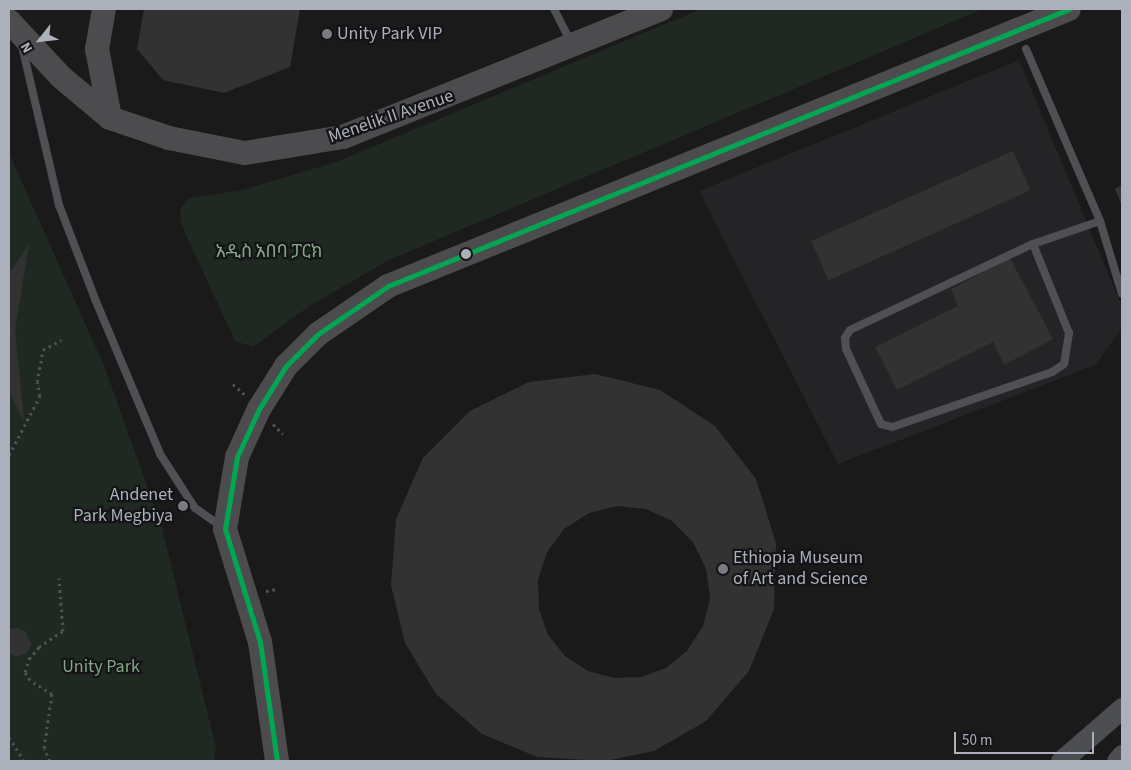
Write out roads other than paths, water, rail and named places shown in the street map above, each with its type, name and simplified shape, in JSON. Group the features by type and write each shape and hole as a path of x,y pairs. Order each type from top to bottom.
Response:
{"main road":[{"path":"104,9 97,49 110,118"},
{"name":"Menelik II Avenue","path":"110,118 169,138 245,153 343,137 407,113 661,9"},
{"path":"277,761 260,642 225,529 237,457 259,409 286,366 318,334 388,286 1039,14 1069,9"},
{"path":"14,27 61,77 110,118"},
{"path":"1061,761 1122,708"},
{"path":"1117,761 1122,755"}],"lane":[{"path":"554,9 572,45"},
{"path":"14,27 59,205 95,299 160,454 195,508 225,529"},
{"path":"1026,49 1100,221 1122,294"},
{"path":"1033,244 1069,333 1064,364 1052,372 892,427 882,424 846,349 845,338 850,330 1033,244 1100,221"}],"place":[{"name":"Unity Park VIP","path":"327,34"},
{"name":"Andenet Park Megbiya","path":"183,506"},
{"name":"Ethiopia Museum of Art and Science","path":"723,569"}],"park label":[{"name":"አዲስ አበባ ፓርክ","path":"269,252"},
{"name":"Unity Park","path":"101,667"}]}
